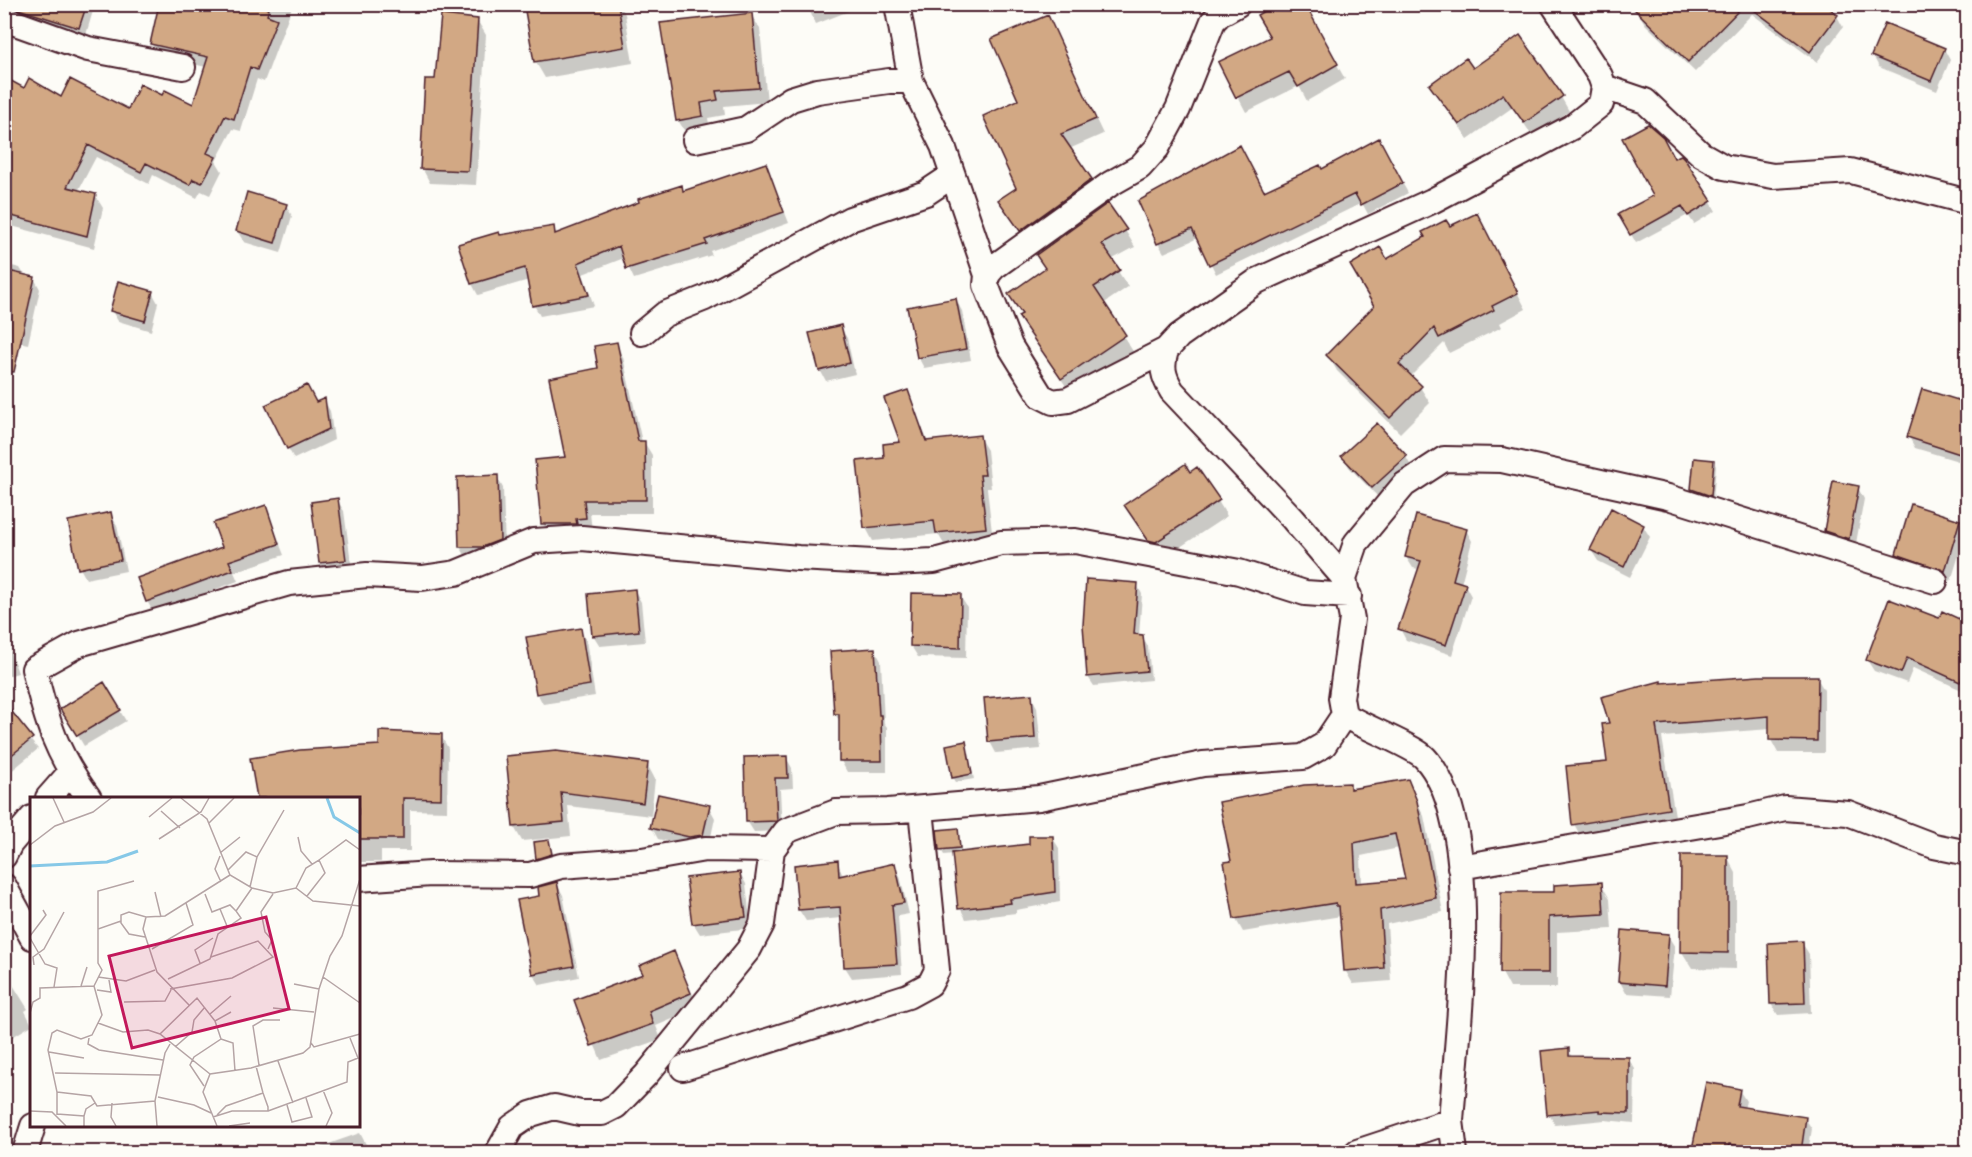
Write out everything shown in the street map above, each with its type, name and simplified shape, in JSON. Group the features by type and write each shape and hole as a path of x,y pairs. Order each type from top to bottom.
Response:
{"street":[{"path":"897,4 911,81 944,146 987,275 986,285 1010,346 1041,396 1053,402 1068,400 1166,350 1179,336 1257,281 1432,201 1572,127 1601,104 1604,87 1600,76 1553,4"},
{"path":"987,275 993,267 1110,184 1140,167 1157,148 1178,109 1213,21 1220,14 1238,4"},
{"path":"4,19 88,49 183,67"},
{"path":"695,140 746,129 791,99 817,91 889,81 911,81"},
{"path":"1604,87 1645,101 1701,154 1724,167 1773,176 1851,171 1968,202"},
{"path":"642,333 665,314 705,298 850,219 926,193 953,175"},
{"path":"1166,350 1162,364 1164,378 1172,391 1293,519 1346,587"},
{"path":"498,1152 512,1127 531,1114 554,1107 580,1113 602,1113 616,1106 646,1075 749,949 762,924 772,850 786,831 836,812 921,808 1039,798 1203,764 1303,757 1324,745 1344,715 1341,698 1352,619 1346,587 1356,543 1404,485 1444,459 1502,460 1668,496 1935,581"},
{"path":"88,797 70,773 48,727 34,669 79,645 289,583 367,575 422,578 456,573 534,541 582,538 787,558 892,564 934,561 1001,543 1075,541 1239,572 1305,593 1346,587"},
{"path":"1344,715 1424,757 1442,782 1455,828 1464,901 1450,1120 1455,1152"},
{"path":"49,797 70,773"},
{"path":"683,1068 908,996 930,984 937,970 921,808"},
{"path":"1460,867 1748,817 1785,808 1848,813 1934,846 1968,853"},
{"path":"4,856 10,844 30,820"},
{"path":"360,879 431,874 530,875 561,866 642,860 705,849 772,850"},
{"path":"4,886 30,934"},
{"path":"1357,1152 1450,1120"},
{"path":"25,1152 32,1127"}],"building":[{"path":"15,4 87,4 79,28 15,8"},
{"path":"159,4 258,4 269,9 267,15 277,19 257,70 250,67 234,119 225,116 207,153 216,157 202,183 193,179 190,185 146,163 141,172 88,145 67,187 96,194 87,236 4,214 4,77 24,88 29,78 61,97 70,79 128,109 140,84 162,95 165,90 193,104 208,57 150,44"},
{"path":"564,4 618,4 625,47 534,62 525,11"},
{"path":"1276,4 1305,4 1338,64 1298,87 1289,72 1236,98 1218,62 1270,37 1257,15"},
{"path":"1629,4 1745,4 1688,62"},
{"path":"1746,4 1824,4 1838,15 1810,52"},
{"path":"752,13 759,88 716,91 718,100 701,103 703,116 676,121 660,23"},
{"path":"441,15 478,19 468,171 420,169 425,79 435,79"},
{"path":"1048,15 1096,119 1061,134 1092,179 1020,231 998,200 1016,188 983,116 1018,100 991,39"},
{"path":"1885,23 1945,48 1931,81 1871,56"},
{"path":"1520,35 1563,96 1524,123 1503,94 1459,125 1429,85 1466,58 1473,68"},
{"path":"1648,124 1663,137 1674,158 1681,155 1684,158 1712,201 1688,216 1682,206 1630,235 1618,214 1653,196 1622,138"},
{"path":"1379,138 1403,183 1361,205 1355,194 1209,265 1192,229 1157,244 1138,201 1240,145 1264,191 1320,165 1322,169"},
{"path":"766,163 784,212 705,240 707,244 626,269 619,246 578,263 589,295 532,306 525,268 471,284 458,244 499,232 500,235 554,226 555,234 639,202 638,199 682,185 683,191"},
{"path":"247,192 287,204 275,243 236,231"},
{"path":"1108,203 1127,230 1102,244 1120,270 1094,287 1126,335 1061,379 1018,316 1022,314 1008,294 1045,268 1036,255"},
{"path":"1477,213 1518,293 1492,306 1494,310 1439,338 1434,328 1399,364 1422,386 1390,418 1326,355 1374,306 1350,265 1380,247 1387,259 1425,237 1422,232 1446,220 1450,226"},
{"path":"4,270 35,277 14,372 4,371"},
{"path":"118,281 153,291 145,321 110,311"},
{"path":"956,298 966,349 917,358 907,307"},
{"path":"841,325 850,363 819,371 809,333"},
{"path":"617,342 638,441 645,441 646,500 584,500 586,518 576,519 577,524 541,524 535,460 565,457 549,378 598,368 594,346"},
{"path":"307,385 316,402 325,398 329,429 287,449 265,405"},
{"path":"1922,389 1968,403 1968,440 1963,455 1907,437"},
{"path":"908,390 926,441 980,435 985,475 980,475 986,528 936,533 934,521 864,528 857,461 884,458 883,444 900,442 884,398"},
{"path":"1377,423 1407,456 1372,488 1341,456"},
{"path":"1694,458 1714,460 1711,496 1691,489"},
{"path":"1185,464 1190,472 1197,467 1220,500 1156,542 1148,540 1124,505"},
{"path":"498,475 500,540 482,547 459,547 457,477"},
{"path":"1833,481 1859,486 1849,539 1824,531"},
{"path":"338,498 346,560 319,563 311,502"},
{"path":"1911,504 1960,520 1945,571 1896,554"},
{"path":"266,505 279,544 229,561 233,570 146,602 137,578 222,547 213,523"},
{"path":"1611,508 1644,525 1624,567 1590,550"},
{"path":"111,512 121,560 78,569 68,521"},
{"path":"1416,515 1467,529 1453,580 1466,584 1446,645 1398,629 1421,561 1405,557"},
{"path":"1086,579 1138,583 1134,634 1143,635 1147,671 1087,677 1083,625"},
{"path":"635,589 639,631 592,636 588,594"},
{"path":"911,593 961,594 960,648 910,646"},
{"path":"1889,599 1939,618 1942,611 1968,623 1968,665 1960,682 1907,658 1901,673 1866,660"},
{"path":"581,628 590,685 536,694 526,637"},
{"path":"875,648 879,715 881,715 882,761 839,761 839,714 834,714 830,651"},
{"path":"1759,676 1818,676 1817,741 1769,740 1769,716 1656,725 1669,809 1572,825 1566,766 1607,762 1602,724 1609,723 1601,697 1661,681 1661,683"},
{"path":"104,682 121,710 77,736 60,709"},
{"path":"1032,694 1035,738 988,742 984,698"},
{"path":"4,702 33,738 4,761"},
{"path":"379,731 442,734 441,799 403,798 403,839 360,839 360,797 257,797 250,758 300,750 379,745"},
{"path":"966,741 972,774 952,778 946,745"},
{"path":"556,751 648,763 643,803 561,792 564,822 513,827 506,756"},
{"path":"787,756 788,778 775,778 777,821 746,822 744,757"},
{"path":"1408,779 1417,801 1436,898 1380,910 1384,968 1344,971 1339,906 1336,906 1336,903 1234,919 1224,862 1231,861 1219,802 1304,785 1350,783 1350,789","holes":["1395,834 1405,879 1356,883 1354,843"]},
{"path":"658,794 710,805 703,835 689,837 650,828"},
{"path":"958,828 960,848 939,850 937,830"},
{"path":"1029,836 1053,836 1055,892 1010,899 1011,903 958,909 952,853 1029,844"},
{"path":"549,840 552,854 536,859 534,842"},
{"path":"1681,855 1728,855 1728,953 1680,952"},
{"path":"838,860 839,876 895,863 904,903 892,905 897,964 844,967 840,907 798,910 794,865"},
{"path":"740,872 746,917 692,924 686,878"},
{"path":"557,882 574,966 532,974 517,900 539,896 538,887"},
{"path":"1602,882 1604,914 1549,917 1549,973 1500,973 1501,892 1554,892 1554,885"},
{"path":"1622,930 1669,934 1665,986 1618,982"},
{"path":"1803,941 1805,1003 1770,1004 1768,943"},
{"path":"674,951 691,993 649,1011 653,1024 591,1046 574,1000 643,974 639,966"},
{"path":"1569,1048 1569,1056 1629,1057 1629,1113 1600,1112 1600,1110 1547,1115 1541,1051"},
{"path":"1706,1082 1740,1089 1737,1106 1806,1117 1801,1152 1782,1152 1729,1144 1727,1152 1692,1149"}]}
